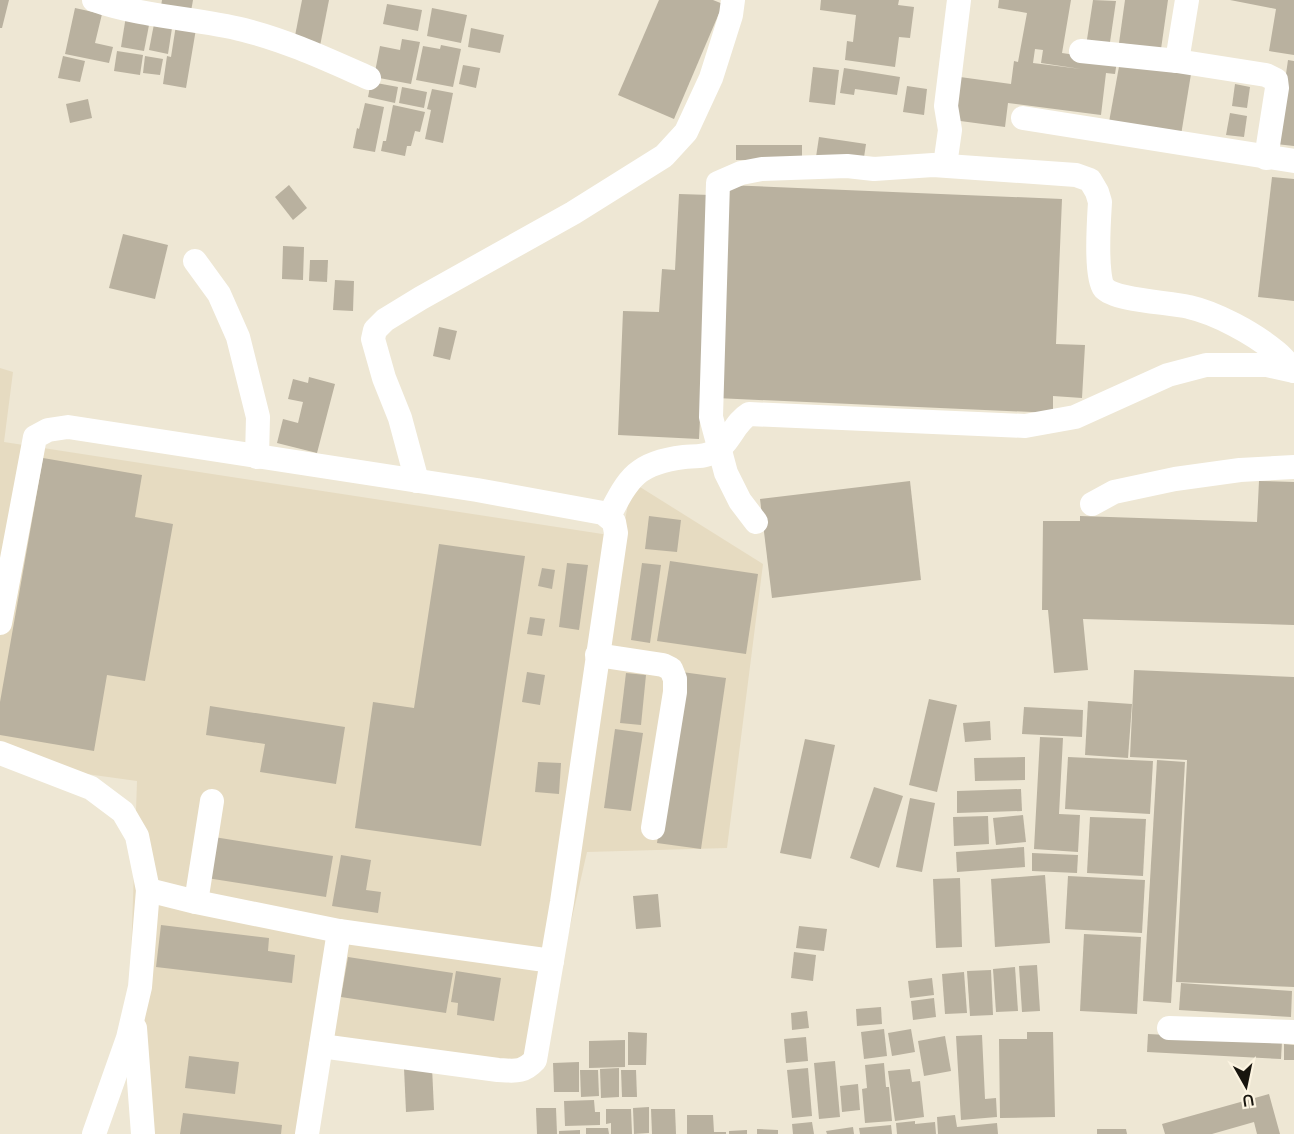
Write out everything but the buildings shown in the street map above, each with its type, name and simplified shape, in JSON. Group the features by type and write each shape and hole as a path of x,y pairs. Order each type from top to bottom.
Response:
{"street":[{"path":"94,0 183,20 243,30 295,45 369,78"},
{"path":"417,481 400,418 384,378 373,339 375,330 385,320 421,298 573,213 664,156 686,132 711,78 731,15 733,0"},
{"path":"945,165 950,130 946,106 959,0"},
{"path":"1177,61 1187,0"},
{"path":"1081,51 1177,61 1266,75 1276,80 1277,88 1266,158"},
{"path":"1023,118 1294,161"},
{"path":"756,522 740,501 726,474 721,447 711,417 718,183 741,173 762,169 847,166 874,169 945,165 1076,175 1090,180 1100,202 1099,275 1103,287 1114,295 1189,307 1212,315 1276,351 1294,371"},
{"path":"195,261 219,294 238,337 258,417 257,457"},
{"path":"609,516 624,488 636,472 655,463 679,457 712,454 721,447 742,418 755,413 1025,426 1075,417 1168,375 1206,365 1267,365 1294,371"},
{"path":"0,623 35,437 48,430 68,427 417,481 603,513 609,516 616,526 616,533 536,1060 528,1068 517,1071 498,1070 321,1046"},
{"path":"1092,504 1114,492 1175,479 1240,470 1294,467"},
{"path":"597,656 663,665 671,669 675,679 675,692 652,828"},
{"path":"0,753 91,788 123,812 137,836 148,890 140,987 128,1038 94,1134"},
{"path":"196,902 212,801"},
{"path":"148,890 339,931 552,962"},
{"path":"307,1134 339,931"},
{"path":"134,1011 143,1134"},
{"path":"1169,1028 1294,1032"}],"shaded area":[{"path":"0,368 13,372 4,442 622,537 632,482 763,564 727,848 587,852 537,1071 330,1040 316,1134 150,1134 130,987 137,781 0,762"}]}
